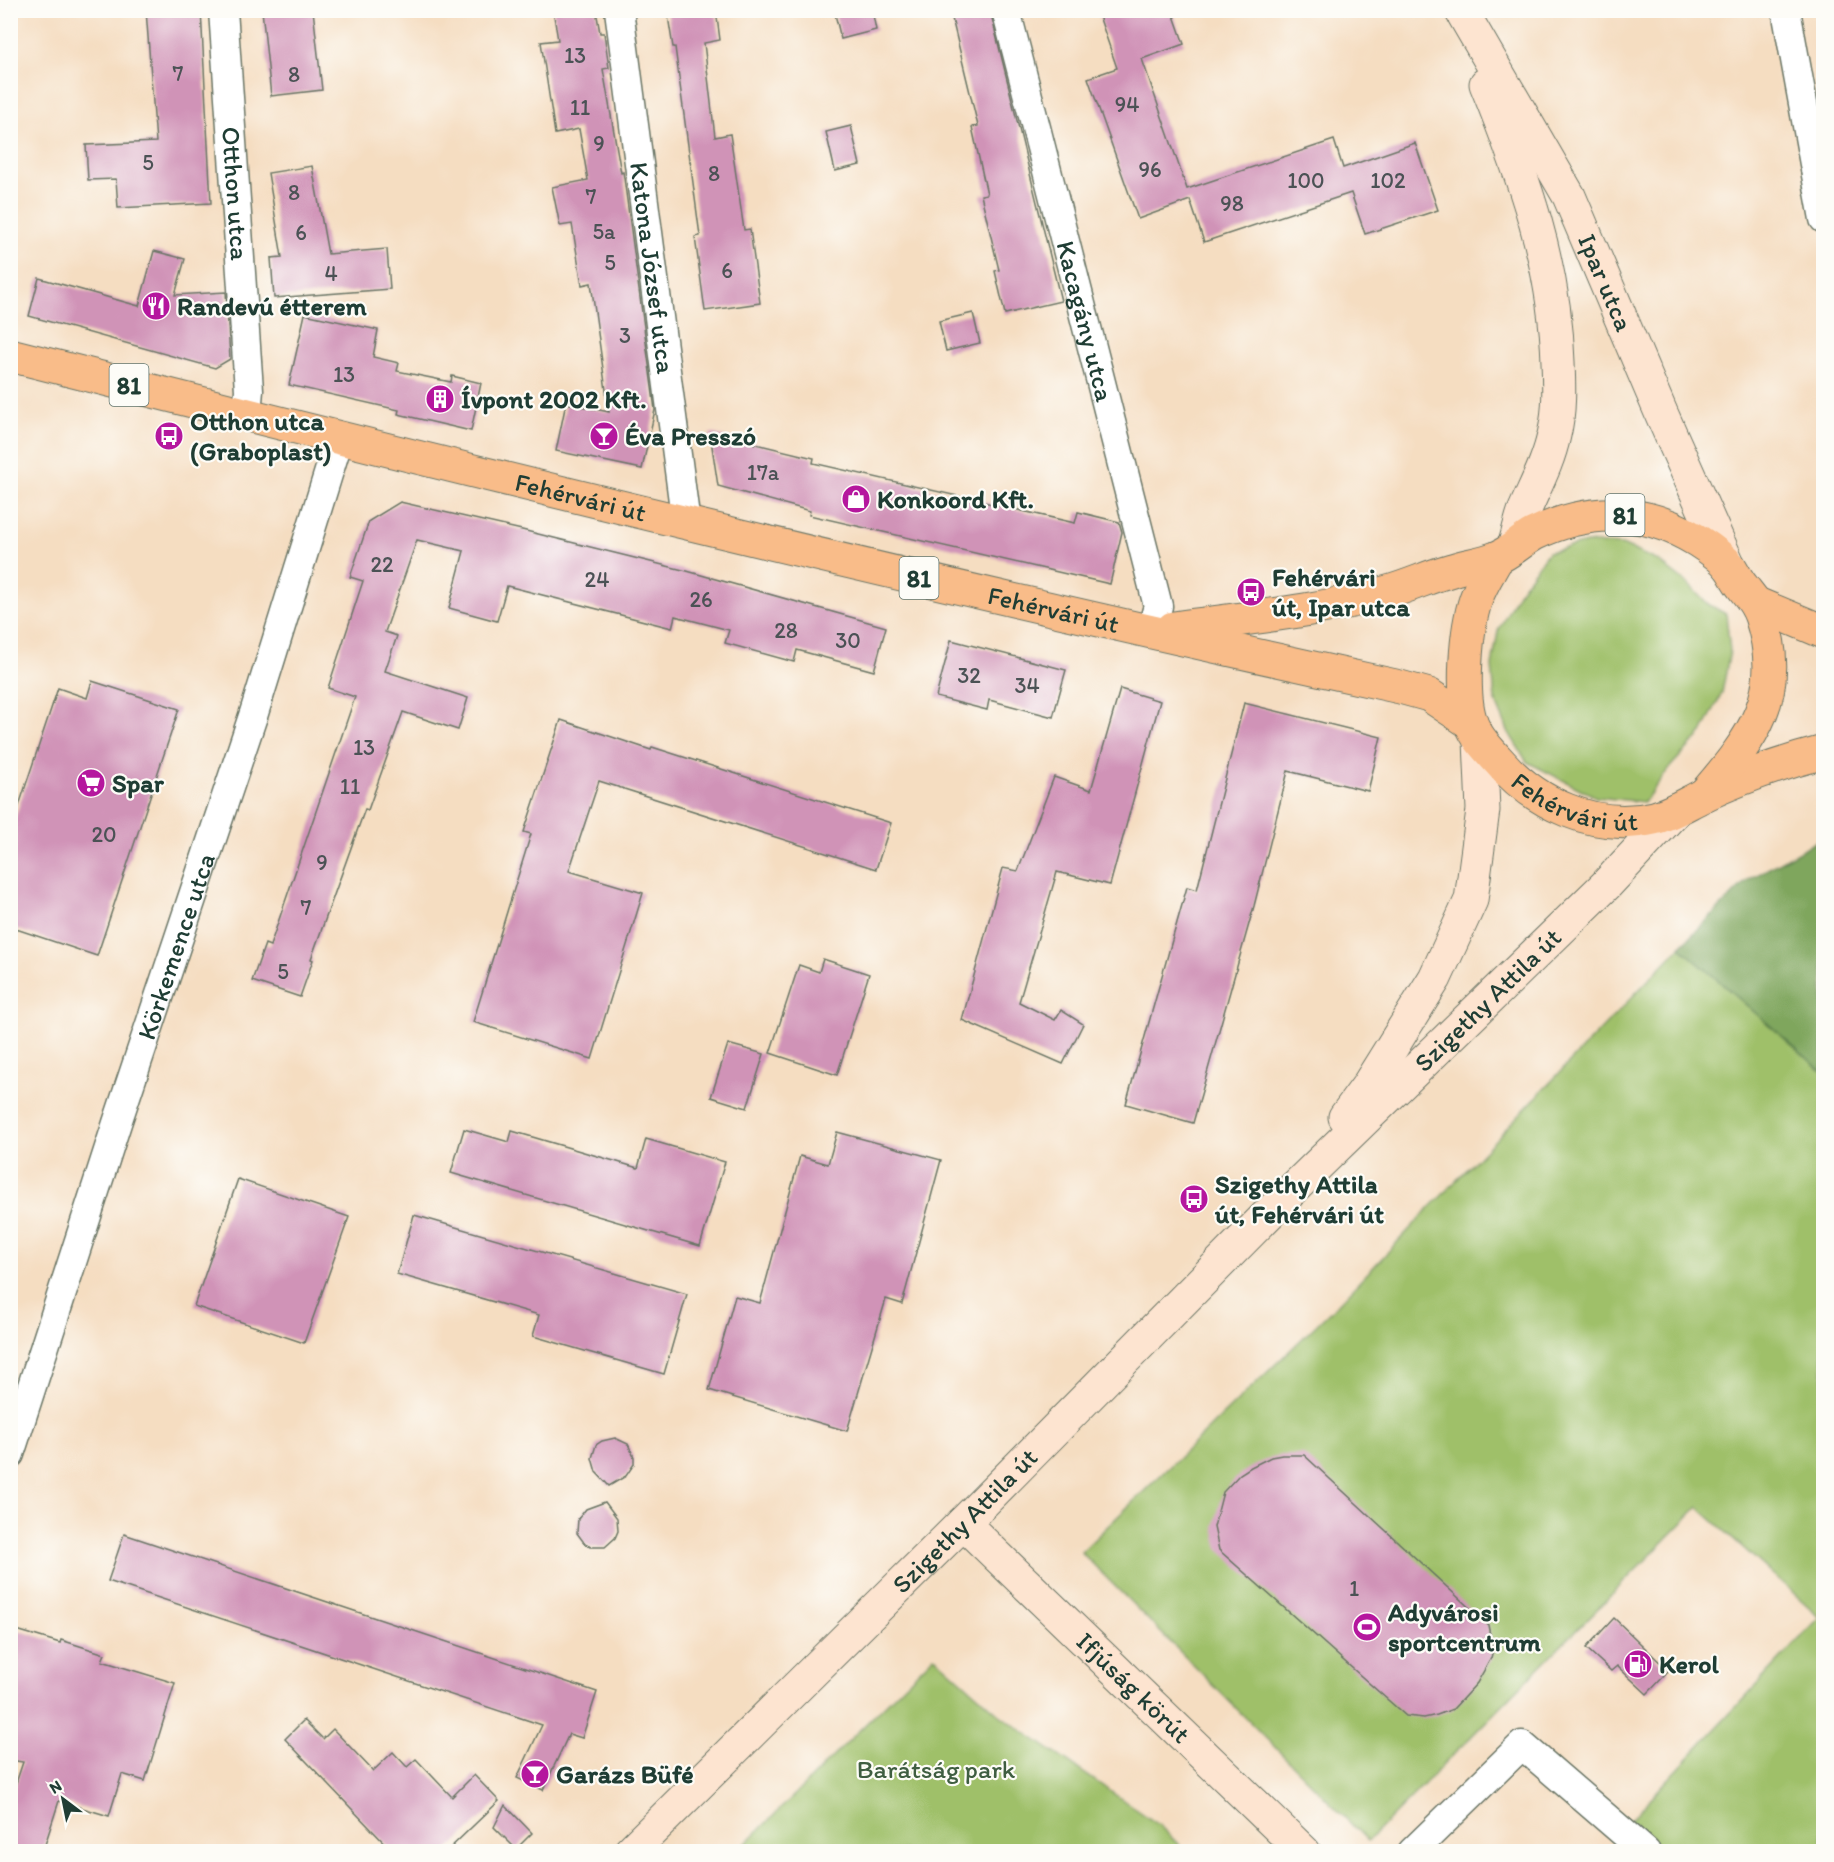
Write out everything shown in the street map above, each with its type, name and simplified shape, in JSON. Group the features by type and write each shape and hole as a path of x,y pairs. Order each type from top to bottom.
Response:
{"main road":[{"name":"Fehérvári út","path":"10,355 686,524 1410,690 1429,696 1475,732 1524,787 1553,805 1585,817 1619,821 1654,818 1782,763 1824,752"},
{"name":"Fehérvári út","path":"1151,631 1282,614 1341,604 1388,592 1506,553 1532,535 1560,522 1591,515 1622,514 1652,519 1682,531 1708,547 1729,566 1757,604 1769,640 1771,679 1758,723 1733,761 1690,802"},
{"path":"1475,732 1465,682 1471,624 1476,599 1506,553"},
{"name":"Fehérvári út","path":"1757,604 1824,632"}],"street":[{"name":"Otthon utca","path":"224,10 249,390 247,414"},
{"name":"Katona József utca","path":"619,10 686,524"},
{"name":"Kacagány utca","path":"1006,10 1158,606 1151,631"},
{"name":"Ipar utca","path":"1455,10 1503,125 1527,190 1544,250 1557,325 1559,400 1555,433 1547,462 1506,553"},
{"name":"Ipar utca","path":"1461,10 1569,196 1729,566"},
{"path":"1786,10 1824,219"},
{"name":"Körkemence utca","path":"10,1454 117,1123 254,713 339,439"},
{"name":"Szigethy Attila út","path":"1295,1187 1367,1087 1435,978 1471,900 1483,810 1475,732"},
{"name":"Szigethy Attila út","path":"630,1851 963,1523 1295,1187 1690,802"},
{"name":"Ifjúság körút","path":"963,1523 1304,1851"},
{"path":"1412,1851 1522,1745 1646,1851"}],"green space":[{"path":"1587,543 1622,545 1658,561 1689,585 1706,603 1726,614 1730,651 1722,693 1702,733 1671,766 1644,802 1596,797 1527,762 1509,733 1495,700 1492,666 1498,631 1518,593 1548,552"},
{"path":"1822,838 1824,841 1823,1072 1680,947 1748,880"},
{"path":"1680,947 1823,1072 1823,1851 1646,1851 1620,1831 1820,1617 1698,1507 1368,1841 1081,1552 1337,1305"},
{"name":"Barátság park","path":"934,1656 1000,1715 1159,1825 1185,1851 738,1851"}],"building":[{"path":"146,10 201,10 211,203 118,208 116,179 88,180 86,145 156,142"},
{"path":"262,10 313,10 322,90 271,96"},
{"path":"553,10 596,10 600,33 604,33 609,68 603,69 621,173 623,172 624,178 655,410 642,469 556,451 566,403 609,412 591,283 582,285 572,224 560,226 552,187 588,180 579,129 555,134 541,42 558,40"},
{"path":"667,10 716,10 720,40 704,43 715,137 730,134 744,230 750,229 760,303 705,311 695,237 700,236 675,47 673,47"},
{"path":"834,10 872,10 876,30 841,39"},
{"path":"950,10 990,10 1061,301 1005,314 995,271 999,270 981,195 987,194 972,127 978,126"},
{"path":"1097,10 1172,10 1184,44 1142,59 1187,189 1334,140 1343,168 1415,143 1438,210 1365,234 1351,193 1204,242 1190,200 1138,219 1088,78 1117,68"},
{"path":"851,126 860,165 835,171 826,132"},
{"path":"312,166 328,254 387,249 390,289 274,298 271,258 282,257 268,173"},
{"path":"154,251 185,259 175,295 226,292 230,359 215,368 29,316 39,278 139,306"},
{"path":"973,313 980,343 946,351 939,321"},
{"path":"305,314 378,330 373,357 399,363 397,371 451,382 452,376 481,383 471,431 398,414 399,410 289,385"},
{"path":"710,433 814,458 813,463 1075,523 1078,512 1119,522 1122,532 1110,584 809,515 810,511 718,486"},
{"path":"400,502 687,571 886,627 874,671 797,650 794,662 725,643 729,630 675,616 672,628 507,586 497,621 449,608 464,551 417,540 385,632 397,636 385,671 468,698 458,730 403,712 368,810 365,809 311,959 313,960 300,997 252,981 265,944 270,946 355,697 328,688 363,581 350,577 369,521"},
{"path":"951,640 1066,670 1053,717 989,700 987,710 936,697"},
{"name":"Spar","path":"92,681 179,709 97,956 10,927 10,833 58,688 87,698"},
{"path":"1120,689 1160,701 1110,885 1057,872 1019,1002 1055,1020 1061,1010 1083,1024 1063,1064 962,1020 1003,868 1018,871 1054,777 1091,790"},
{"path":"1244,703 1381,737 1368,791 1288,771 1254,906 1193,1123 1126,1104 1187,887 1197,890"},
{"path":"561,720 651,750 652,747 891,823 876,869 599,781 569,871 643,893 592,1059 473,1022 531,834 524,832"},
{"path":"823,959 869,974 837,1075 770,1053 799,965 819,972"},
{"path":"728,1044 764,1054 747,1108 711,1097"},
{"path":"464,1129 509,1142 512,1131 638,1168 646,1139 725,1162 700,1246 451,1173"},
{"path":"837,1132 941,1160 902,1304 886,1299 847,1431 709,1390 735,1296 760,1303 800,1156 828,1164"},
{"path":"238,1179 349,1217 304,1343 194,1306"},
{"path":"414,1215 687,1294 664,1374 533,1336 539,1315 397,1274"},
{"path":"615,1438 628,1444 634,1457 634,1464 626,1476 609,1486 596,1472 592,1458 596,1445"},
{"path":"1304,1455 1488,1625 1493,1650 1491,1658 1477,1683 1453,1709 1424,1718 1406,1716 1219,1550 1214,1527 1223,1492 1240,1474 1251,1467 1271,1457"},
{"path":"605,1502 617,1518 618,1531 615,1538 605,1547 591,1547 585,1544 577,1533 578,1519 586,1509"},
{"path":"124,1534 597,1692 582,1738 569,1734 543,1790 517,1778 542,1725 108,1581"},
{"path":"1614,1618 1669,1671 1647,1694 1617,1666 1611,1671 1586,1648"},
{"path":"10,1628 60,1643 61,1640 105,1654 102,1661 175,1683 145,1781 122,1774 109,1816 59,1801 43,1851 23,1851 10,1848 10,1801 23,1762 10,1760"},
{"path":"304,1720 323,1739 333,1729 373,1771 393,1752 407,1767 416,1759 452,1797 474,1775 499,1801 447,1851 392,1851 285,1739"},
{"path":"505,1805 532,1833 516,1849 494,1827"}],"place":[{"name":"Randevú étterem","path":"156,306"},
{"name":"Ívpont 2002 Kft.","path":"440,399"},
{"name":"Otthon utca (Graboplast)","path":"169,436"},
{"name":"Éva Presszó","path":"604,436"},
{"name":"Konkoord Kft.","path":"856,499"},
{"name":"Fehérvári út, Ipar utca","path":"1251,592"},
{"name":"Spar","path":"91,783"},
{"name":"Szigethy Attila út, Fehérvári út","path":"1194,1199"},
{"name":"Adyvárosi sportcentrum","path":"1367,1627"},
{"name":"Kerol","path":"1638,1664"},
{"name":"Garázs Büfé","path":"535,1774"}]}
